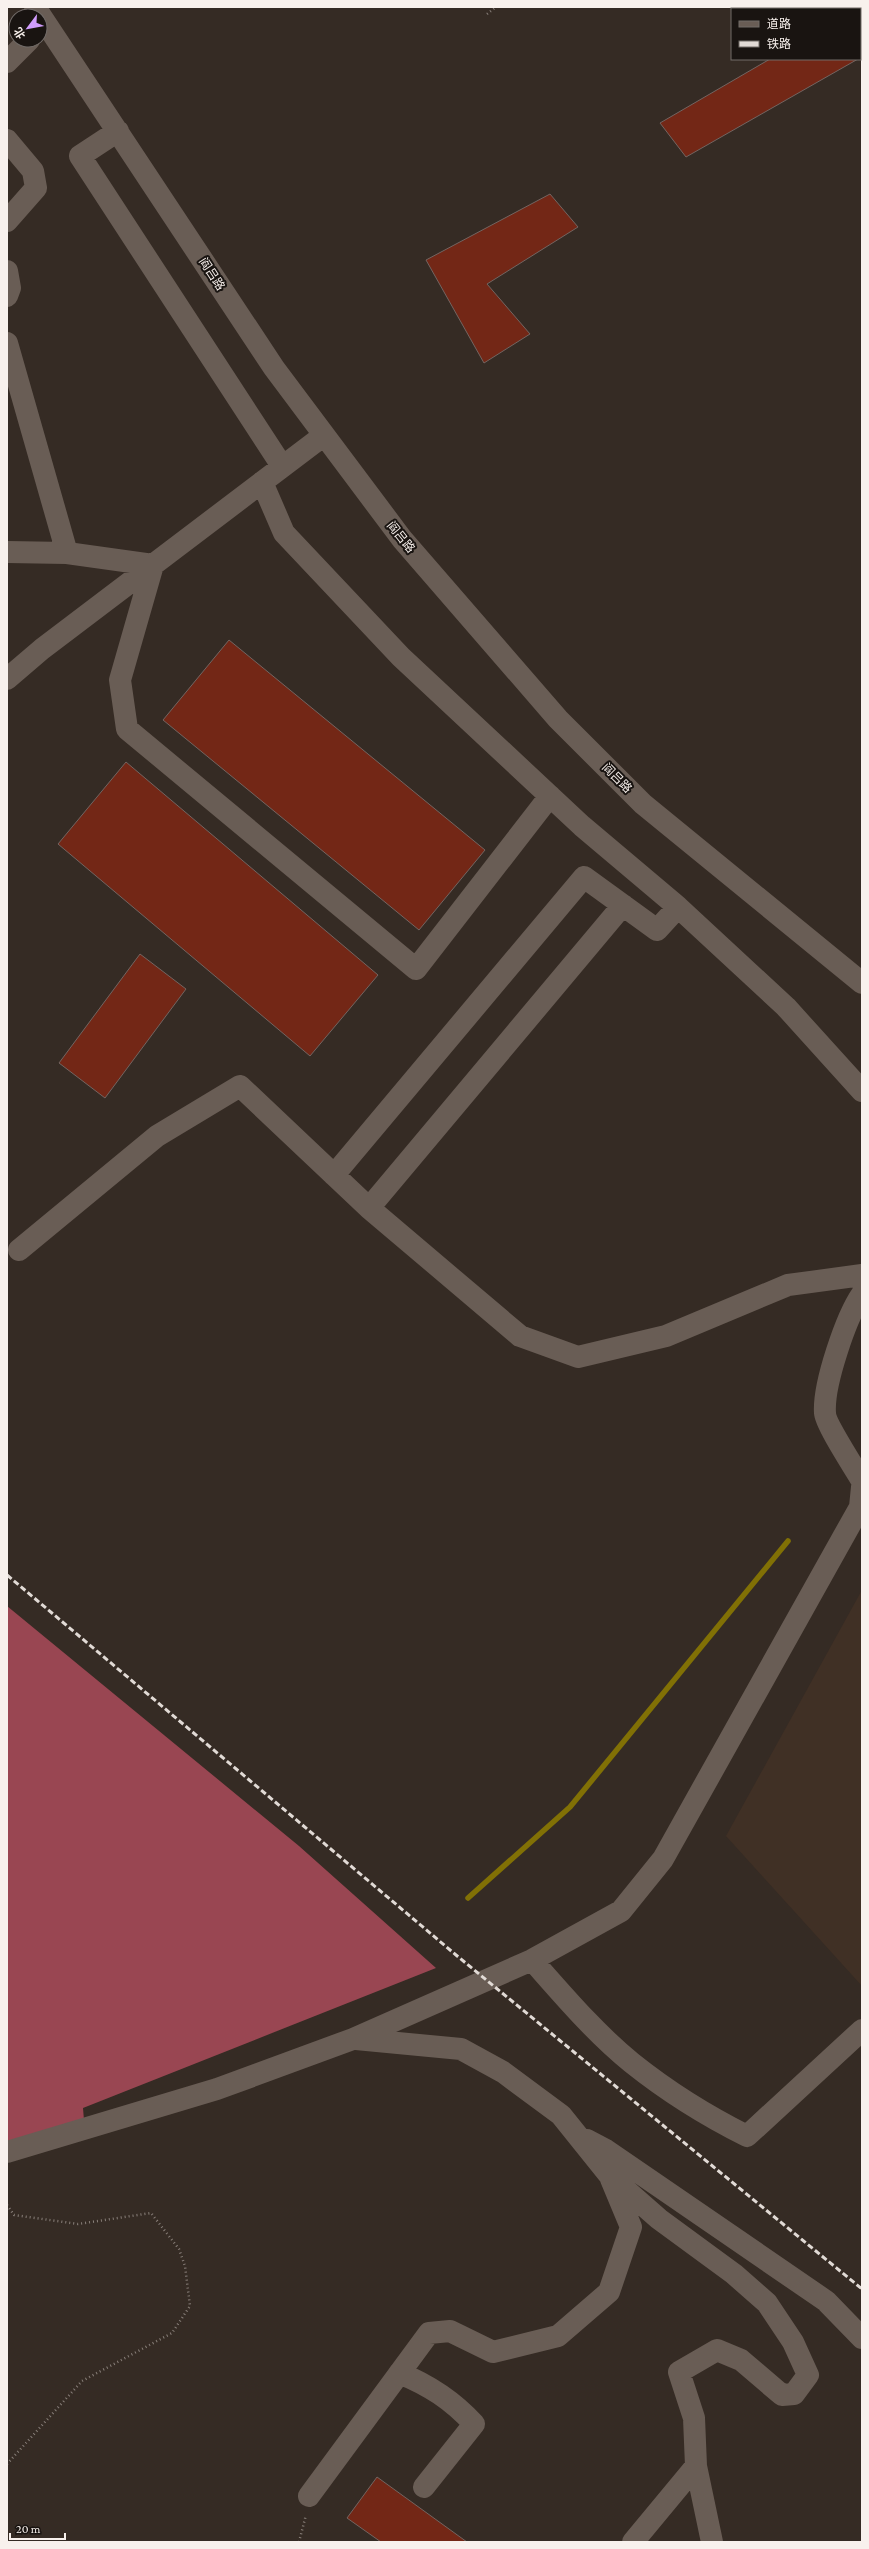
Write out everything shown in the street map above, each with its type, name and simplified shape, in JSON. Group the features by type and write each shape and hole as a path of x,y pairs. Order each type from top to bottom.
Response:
{"street":[{"name":"阎吕路","path":"48,30 118,131 274,368 323,436 402,539 558,719 643,804 862,983"},
{"path":"7,62 21,48"},
{"path":"118,131 80,156 282,466"},
{"path":"7,140 33,171 36,188 7,221"},
{"path":"7,271 10,288 7,296"},
{"path":"7,343 67,553"},
{"path":"7,679 42,649 323,436"},
{"path":"262,482 284,533 401,657 550,796 678,907 786,1007 862,1091"},
{"path":"7,552 67,553 153,565"},
{"path":"153,565 120,680 127,729 416,969 550,796"},
{"path":"334,1175 584,877 657,930 678,907"},
{"path":"369,1208 623,905"},
{"path":"19,1250 157,1136 240,1086 369,1208 520,1336 578,1357 666,1336 788,1285 862,1275"},
{"path":"862,1294 854,1305 831,1370 824,1414 862,1481"},
{"path":"7,2152 217,2089 353,2039 532,1960 621,1910 663,1859 860,1507 862,1487"},
{"path":"532,1960 573,2006 631,2062 714,2120 747,2136 862,2030"},
{"path":"353,2039 461,2049 503,2072 556,2111 577,2134 610,2176 659,2219 734,2274 767,2303 794,2342 808,2375 794,2394 782,2395 741,2360 717,2350 679,2372 694,2418 696,2466 712,2542"},
{"path":"577,2134 606,2150 826,2301 862,2338"},
{"path":"309,2496 429,2333 450,2331 493,2352 558,2336 609,2292 630,2227 610,2176"},
{"path":"399,2373 422,2382 456,2404 474,2424 424,2486"},
{"path":"633,2542 696,2466"}],"path":[{"path":"487,14 496,7"},
{"path":"7,2206 14,2215 78,2224 151,2213 179,2249 185,2266 190,2306 172,2333 82,2381 7,2464"},
{"path":"299,2542 309,2496"}],"shaded area":[{"path":"862,1590 862,1986 726,1836"},
{"path":"7,1606 299,1846 436,1968 83,2108 85,2133 7,2159"}],"building":[{"path":"768,60 856,60 686,157 660,123"},
{"path":"550,194 578,227 487,284 530,334 484,363 426,260"},
{"path":"229,640 485,850 419,930 163,720"},
{"path":"126,762 378,975 310,1056 58,844"},
{"path":"140,954 186,989 105,1098 59,1063"},
{"path":"377,2477 467,2542 381,2542 347,2518"}],"waterway":[{"path":"468,1898 570,1807 788,1541"}],"railway":[{"path":"7,1575 456,1955 862,2289"}]}
